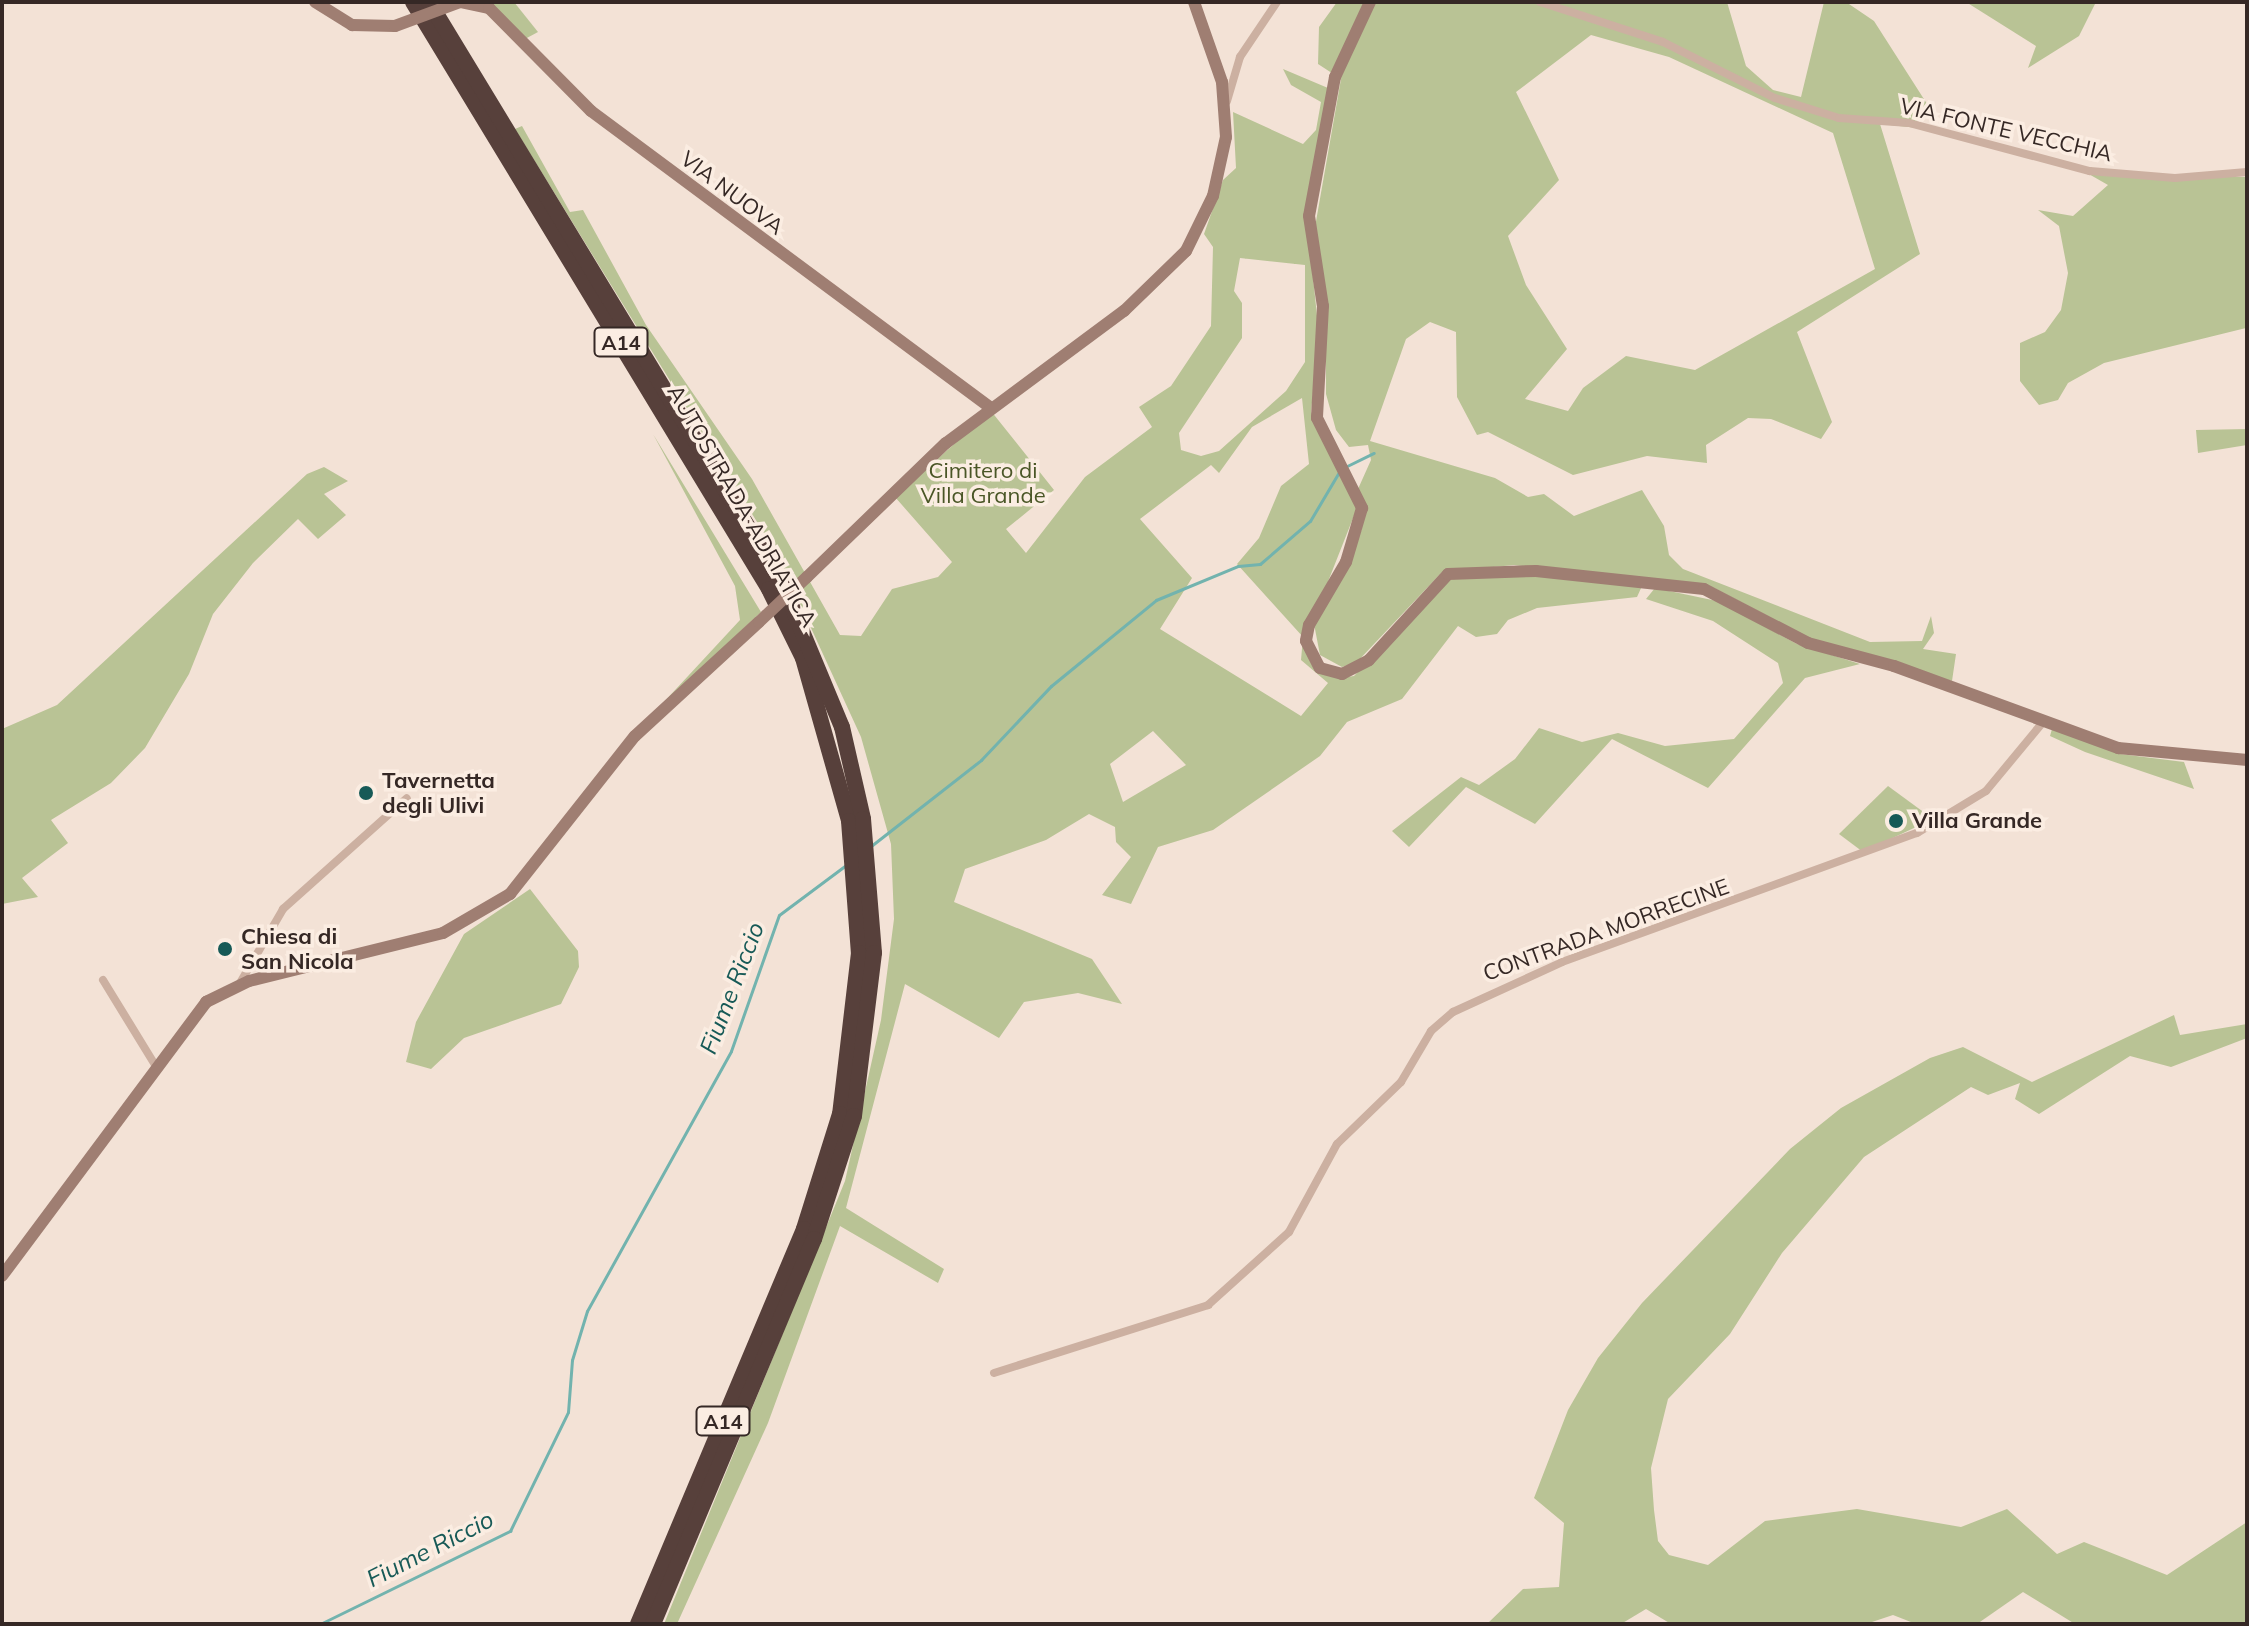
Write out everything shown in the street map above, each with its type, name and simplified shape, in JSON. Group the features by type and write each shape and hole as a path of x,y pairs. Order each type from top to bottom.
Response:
{"highway":[{"name":"AUTOSTRADA ADRIATICA","path":"413,2 752,559 820,688"},
{"name":"AUTOSTRADA ADRIATICA","path":"429,2 762,549 820,688 836,757 857,884 862,1018 824,1192 653,1624"},
{"name":"AUTOSTRADA ADRIATICA","path":"638,1624 814,1220"}],"street":[{"path":"315,2 352,25 395,26 460,2"},
{"name":"VIA NUOVA","path":"460,2 489,8 591,111 991,408"},
{"path":"1194,2 1226,105"},
{"path":"2,1276 155,1065 206,1002 240,983 443,933 510,894 635,736 991,408 1124,311 1186,251 1218,182 1226,105 1240,57 1277,2"},
{"path":"1370,2 1335,77 1309,216 1323,306 1321,431 1355,491 1361,522 1306,641 1327,672 1352,672 1369,660 1448,574 1499,568 1704,589 1808,643 1894,666 2043,722 2134,752 2247,760"},
{"name":"VIA FONTE VECCHIA","path":"1540,2 1663,42 1775,98 1839,118 1909,123 2090,171 2175,178 2247,172"},
{"name":"CONTRADA MORRECINE","path":"994,1373 1208,1305 1289,1232 1337,1144 1401,1082 1431,1031 1453,1012 1562,962 1917,833 1986,791 2043,722"},
{"path":"240,983 283,909 407,798"},
{"path":"103,980 155,1065"}],"green space":[{"path":"490,2 514,2 538,32 525,39"},
{"path":"1337,2 1727,2 1746,66 1773,90 1801,97 1824,2 1846,2 1874,21 1929,107 1917,118 1918,128 1880,124 1920,254 1797,332 1832,422 1821,439 1771,419 1748,418 1706,445 1707,463 1647,456 1573,475 1488,432 1477,435 1457,397 1456,332 1430,322 1406,339 1370,441 1495,478 1528,497 1544,494 1574,516 1642,490 1664,526 1669,555 1683,569 1870,642 1922,641 1931,616 1934,633 1923,649 1956,654 1952,681 1827,647 1714,588 1514,565 1442,572 1357,662 1342,667 1320,655 1314,624 1362,529 1358,489 1371,460 1368,445 1349,447 1336,430 1326,394 1326,298 1315,227 1341,79 1318,64 1319,27","holes":["1591,35 1669,57 1833,133 1875,269 1695,370 1626,356 1583,388 1568,411 1525,399 1567,349 1526,285 1508,236 1559,180 1516,92"]},
{"path":"1966,2 2096,2 2079,36 2028,68 2036,46"},
{"name":"Cimitero di Villa Grande","path":"1283,69 1328,88 1306,210 1319,335 1311,412 1357,508 1303,645 1312,665 1341,678 1354,676 1443,583 1477,569 1642,586 1637,597 1537,608 1508,620 1497,634 1476,637 1458,626 1402,699 1347,722 1320,756 1213,830 1158,847 1131,904 1102,895 1131,857 1116,842 1115,827 1089,814 1046,840 965,869 954,902 1092,959 1122,1004 1078,993 1024,1002 999,1038 905,984 846,1208 944,1269 938,1283 840,1226 768,1423 677,1624 664,1624 845,1181 881,1020 894,919 891,844 861,737 778,556 515,129 522,126 570,212 583,210 646,325 752,479 840,635 861,636 892,589 938,577 952,562 895,497 991,411 1054,490 1006,529 1026,553 1085,477 1152,427 1139,407 1171,386 1211,326 1213,247 1204,234 1223,180 1236,168 1233,112 1303,144 1316,130 1321,102 1291,85","holes":["1240,258 1305,265 1305,362 1286,391 1219,451 1201,456 1181,450 1179,433 1242,338 1242,303 1234,291","1302,398 1309,464 1281,486 1259,538 1237,564 1303,637 1301,660 1328,683 1301,716 1160,629 1192,578 1140,519 1211,465 1219,473 1252,427","1153,731 1186,765 1123,802 1110,764"]},
{"path":"2087,173 2247,177 2247,340 2246,328 2104,363 2068,383 2058,400 2039,405 2020,381 2020,343 2045,332 2061,310 2068,273 2059,226 2038,210 2073,216 2108,185"},
{"path":"2247,429 2247,445 2198,453 2196,430"},
{"path":"653,434 761,612 650,717 740,620 735,586"},
{"path":"324,467 348,481 324,494 346,515 318,539 298,519 253,563 213,614 189,674 145,748 111,783 51,820 68,843 22,878 38,897 2,904 2,729 57,705 307,474"},
{"path":"1655,588 1717,601 1797,644 1860,664 1805,678 1708,788 1612,739 1535,824 1466,787 1409,847 1392,831 1461,777 1479,785 1515,759 1539,728 1582,742 1618,733 1665,746 1734,739 1783,683 1778,663 1713,621 1646,599"},
{"path":"2052,729 2120,754 2184,762 2194,789 2085,752 2050,736"},
{"path":"1888,786 1933,819 1863,852 1839,834"},
{"path":"530,889 578,951 579,967 561,1004 464,1038 431,1069 406,1062 416,1022 464,934"},
{"path":"2174,1015 2180,1035 2247,1024 2247,1038 2171,1067 2130,1056 2039,1114 2015,1099 2020,1083 1988,1095 1971,1087 1864,1157 1782,1253 1730,1334 1668,1399 1651,1468 1654,1510 1658,1541 1669,1555 1708,1565 1765,1521 1857,1509 1961,1527 2007,1509 2057,1554 2084,1542 2167,1575 2247,1522 2247,1624 2075,1624 2023,1592 1977,1624 1916,1624 1893,1615 1866,1624 1671,1624 1646,1609 1621,1624 1487,1624 1523,1589 1559,1587 1564,1523 1534,1498 1568,1410 1598,1358 1642,1303 1790,1149 1841,1108 1930,1058 1963,1047 2032,1082"}],"waterway":[{"name":"Fiume Riccio","path":"1345,467 1374,453"},
{"name":"Fiume Riccio","path":"871,846 981,760 1051,686 1156,600 1238,566 1260,564 1310,521 1339,472"},
{"name":"Fiume Riccio","path":"320,1624 510,1531 568,1412 572,1360 587,1311 731,1051 779,915 846,865"}],"place":[{"name":"Tavernetta degli Ulivi","path":"366,793"},
{"name":"Villa Grande","path":"1896,821"},
{"name":"Chiesa di San Nicola","path":"225,949"}]}
